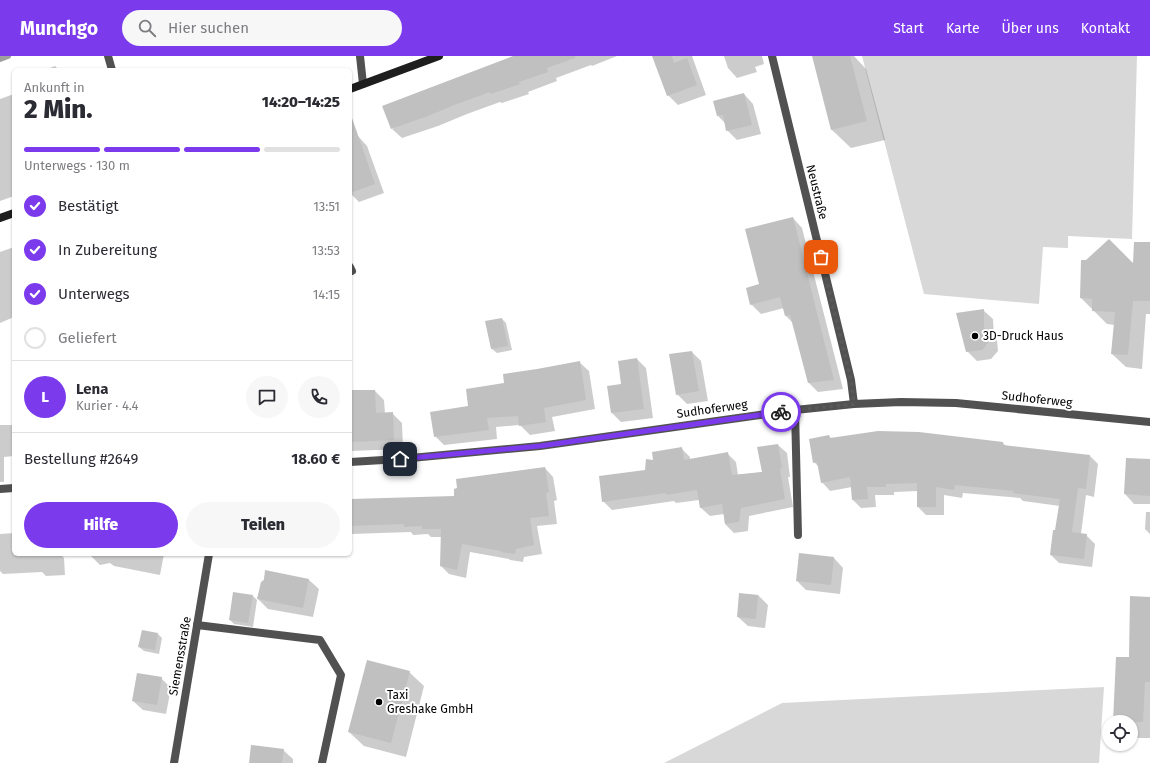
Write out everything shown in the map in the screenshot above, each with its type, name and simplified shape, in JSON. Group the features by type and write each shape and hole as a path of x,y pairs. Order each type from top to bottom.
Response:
{"main road":[{"path":"352,88 439,56"},
{"path":"0,218 12,214"}],"street":[{"path":"108,56 111,68"},
{"path":"360,56 363,84"},
{"name":"Neustraße","path":"772,56 849,373 854,404"},
{"name":"Sudhoferweg","path":"352,462 540,446 795,410 854,404 901,402 956,403 1150,422"},
{"path":"795,410 798,535"},
{"path":"0,489 12,488"},
{"name":"Siemensstraße","path":"174,763 210,556"},
{"path":"197,625 320,640 341,675 322,763"}],"shaded area":[{"path":"862,56 1137,56 1132,239 1068,236 1068,248 1043,247 1039,304 924,294"},
{"path":"1104,687 1099,763 664,763 782,703"}],"building":[{"path":"513,56 575,56 575,58 547,68 548,72 519,82 520,84 491,94 490,92 391,129 382,106"},
{"path":"652,56 672,56 674,63 687,58 697,85 667,96"},
{"path":"812,56 850,56 867,121 831,130"},
{"path":"744,93 752,125 726,131 723,115 717,116 713,101"},
{"path":"352,118 375,184 352,192"},
{"path":"793,217 834,380 808,383 790,315 785,316 780,297 750,305 746,288 759,284 745,229"},
{"path":"1109,239 1133,263 1134,242 1150,242 1150,301 1133,301 1128,355 1111,354 1115,312 1092,311 1092,299 1080,298 1081,260 1086,260"},
{"name":"3D-Druck Haus","path":"984,309 984,328 988,330 989,341 982,350 966,352 956,313"},
{"path":"502,318 508,346 491,349 485,321"},
{"path":"692,351 699,391 676,395 669,354"},
{"path":"637,358 644,409 611,413 607,386 621,384 618,361"},
{"path":"580,361 586,400 544,408 546,422 519,426 518,416 487,418 489,430 434,437 430,412 468,406 466,389 504,383 503,374"},
{"path":"352,390 375,390 376,413 393,412 394,440 352,442"},
{"path":"878,431 919,432 1003,442 1003,445 1090,455 1086,489 1078,488 1072,532 1087,534 1084,559 1050,555 1053,530 1055,530 1060,499 1013,493 1014,491 955,485 954,490 936,487 936,507 917,507 917,483 886,484 886,487 867,487 868,499 852,500 850,477 821,483 817,462 813,463 809,439 829,435 830,438"},
{"path":"778,444 785,499 741,508 739,522 725,524 722,504 700,508 697,490 602,502 599,476 645,470 646,459 653,460 652,452 682,447 684,460 728,452 732,475 762,472 757,447"},
{"path":"1126,458 1150,459 1150,496 1124,494"},
{"path":"545,467 549,492 546,493 549,516 530,518 534,545 516,549 515,554 462,544 457,570 440,566 441,529 422,529 422,526 404,527 404,524 352,526 352,499 454,496 454,489 457,488 456,479"},
{"path":"799,553 834,557 831,585 796,581"},
{"path":"265,570 309,579 303,608 257,599 261,582 264,580"},
{"path":"233,592 253,595 248,623 229,620"},
{"path":"739,593 758,595 756,619 737,617"},
{"path":"1130,596 1150,597 1150,682 1145,682 1143,722 1138,722 1138,715 1113,715 1116,657 1129,657"},
{"path":"142,630 158,633 155,650 138,647"},
{"name":"Taxi Greshake GmbH","path":"367,660 410,671 391,743 348,732"},
{"path":"137,673 162,677 157,705 132,701"},
{"path":"251,745 284,749 282,763 249,763"}],"waterway":[{"path":"0,59 8,56"}],"way so far":[{"path":"781,412 854,404 851,380 821,257"}],"place":[{"name":"3D-Druck Haus","path":"975,336"},
{"name":"Taxi Greshake GmbH","path":"379,702"}],"route":[{"path":"400,459 540,446 781,412"}]}
